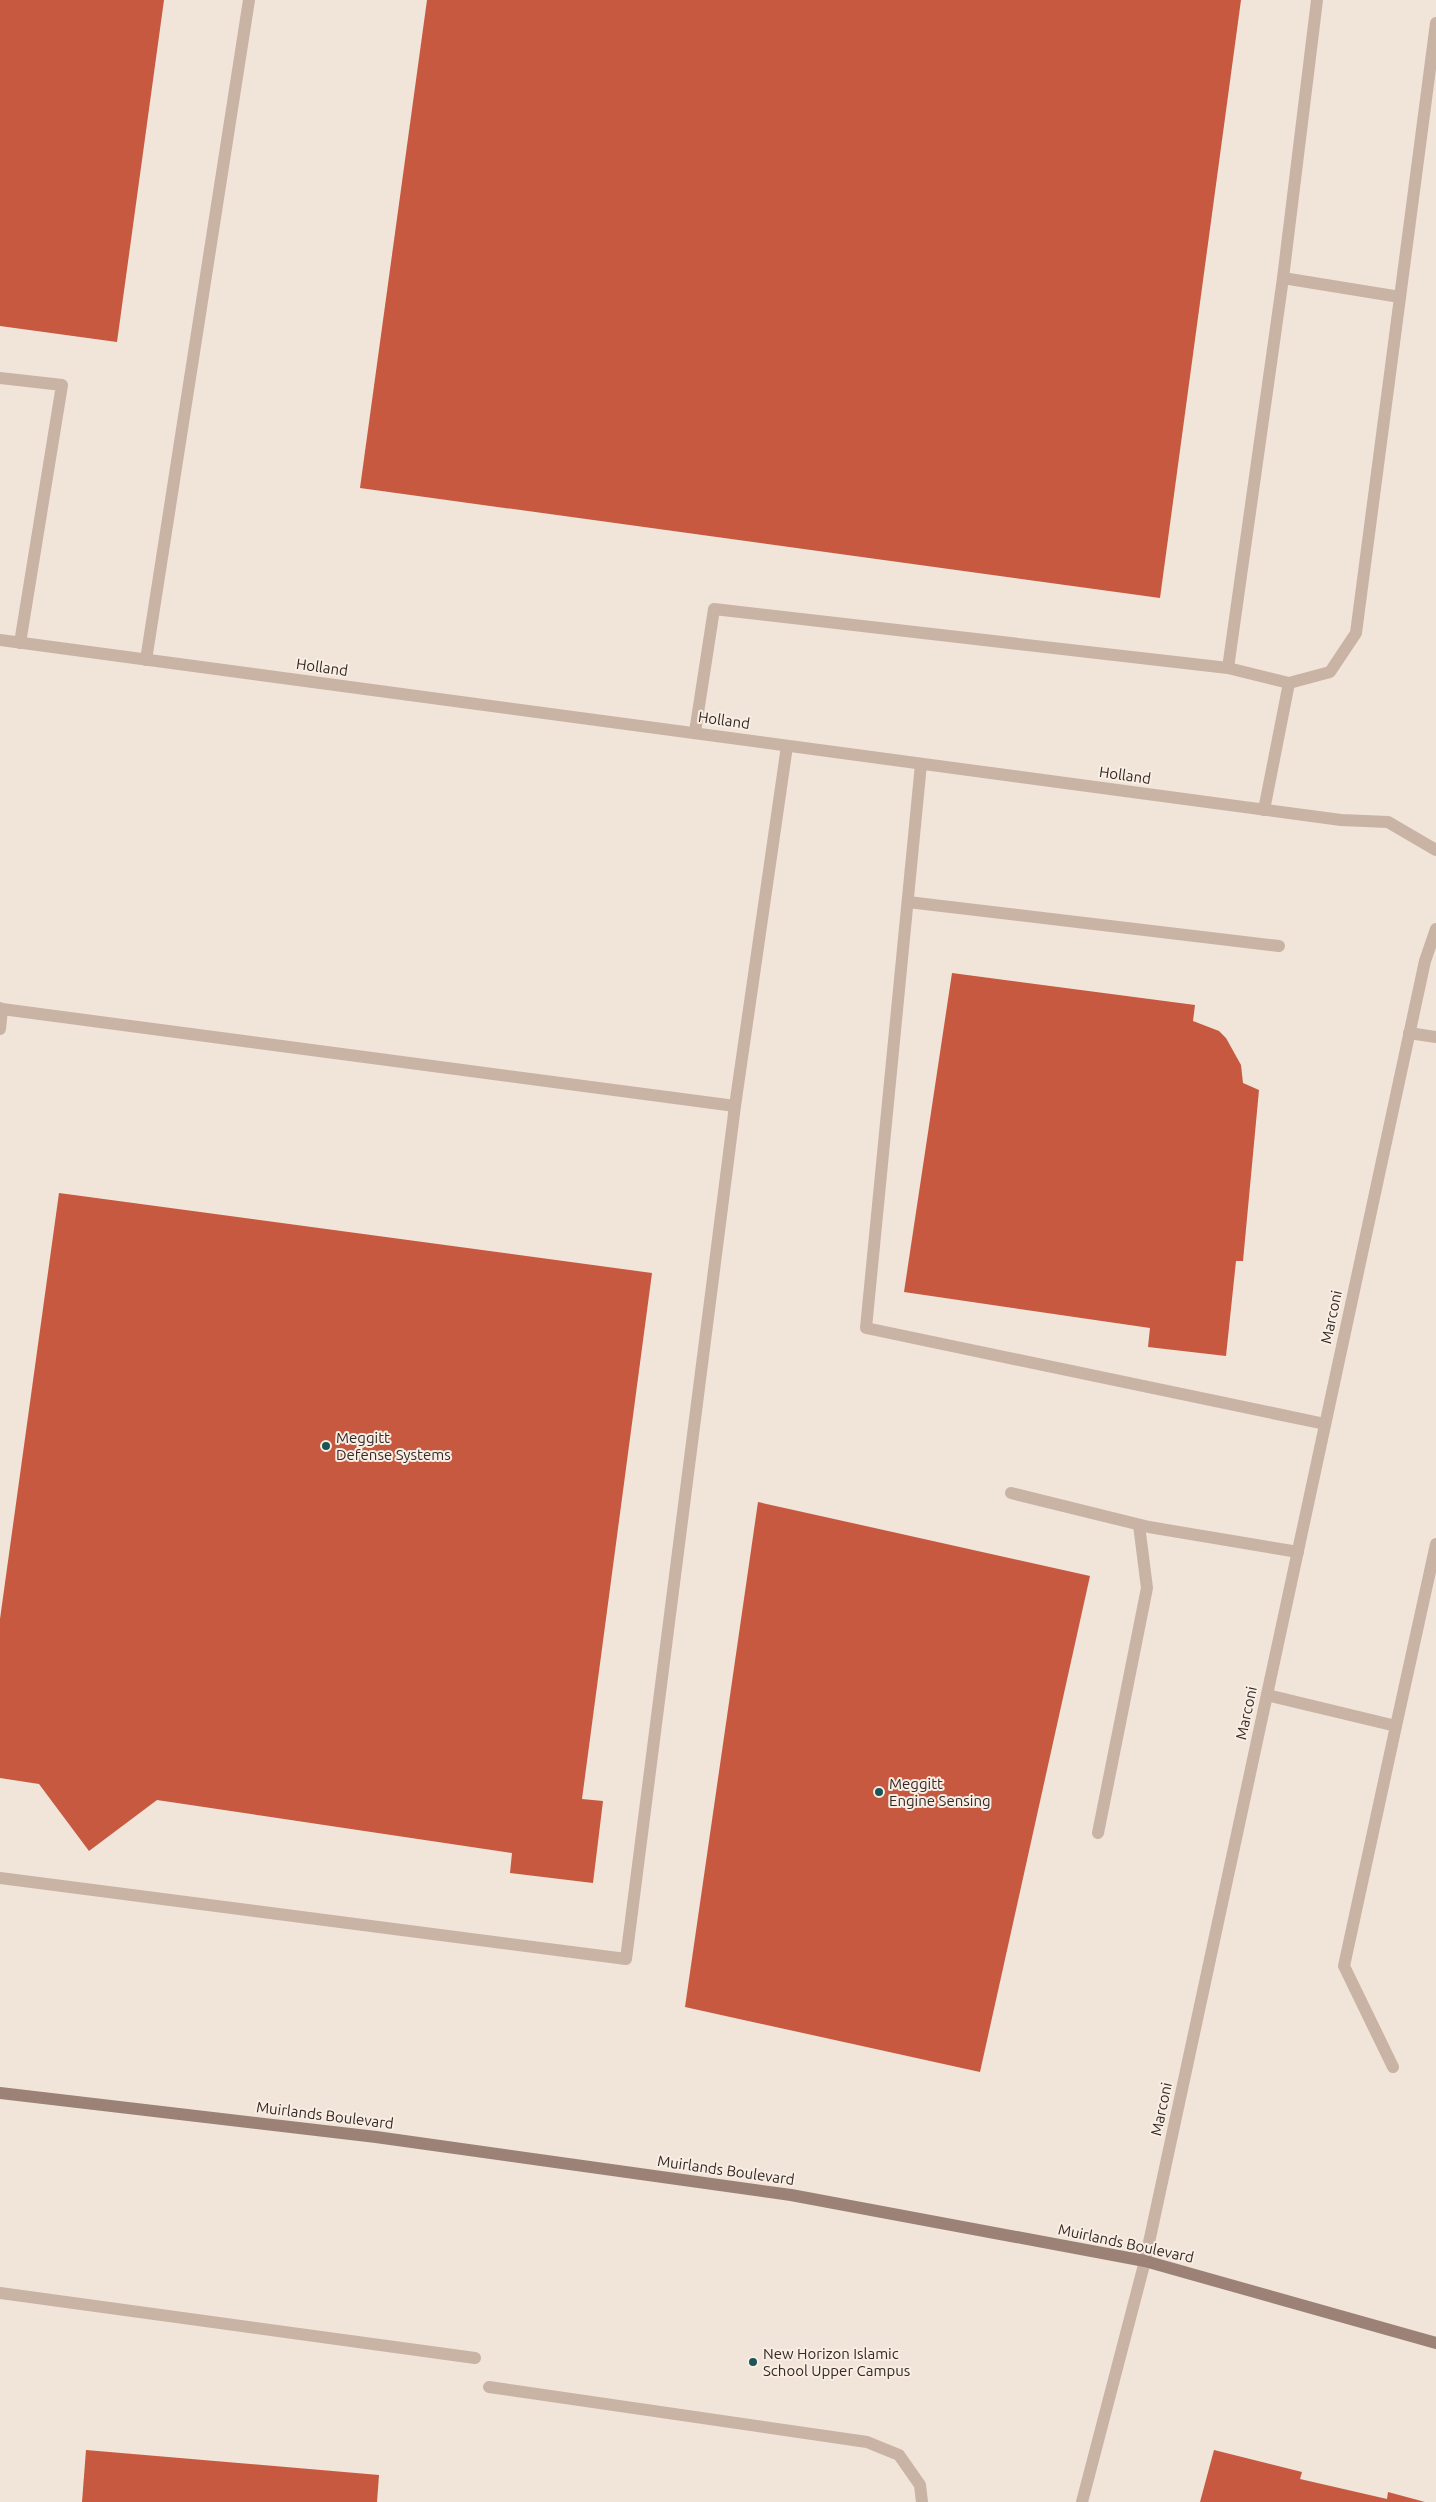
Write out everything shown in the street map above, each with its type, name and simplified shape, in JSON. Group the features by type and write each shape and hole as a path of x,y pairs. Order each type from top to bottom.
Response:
{"main road":[{"name":"Muirlands Boulevard","path":"0,2093 376,2137 791,2195 1145,2261 1436,2342"}],"street":[{"path":"146,660 249,0"},
{"path":"1228,668 1282,278 1317,0"},
{"path":"695,732 714,609 1228,668 1289,683 1330,672 1356,633 1436,23"},
{"path":"1282,278 1400,297"},
{"path":"0,378 62,386 20,643"},
{"name":"Holland","path":"0,640 1264,810 1342,820 1388,822 1436,850"},
{"path":"1264,810 1289,683"},
{"path":"0,1878 626,1959 736,1106 787,746"},
{"path":"921,764 866,1328 1325,1424"},
{"path":"908,902 1279,946"},
{"name":"Marconi","path":"1082,2502 1145,2261 1409,1034 1425,961 1436,930"},
{"path":"0,1029 1,1008 736,1106"},
{"path":"1409,1034 1436,1037"},
{"path":"1011,1493 1138,1525 1298,1552"},
{"path":"1098,1833 1147,1588 1138,1525"},
{"path":"1393,2067 1344,1966 1436,1544"},
{"path":"1267,1695 1396,1726"},
{"path":"0,2294 475,2358"},
{"path":"489,2387 867,2442 898,2455 920,2486 922,2502"}],"building":[{"path":"0,0 164,0 117,342 0,326"},
{"path":"427,0 1241,0 1160,598 360,488"},
{"path":"952,973 1195,1005 1193,1021 1219,1031 1226,1038 1241,1065 1243,1083 1259,1090 1243,1261 1236,1261 1226,1356 1148,1347 1150,1328 904,1292"},
{"name":"Meggitt Defense Systems","path":"59,1193 652,1273 582,1799 603,1801 593,1883 510,1873 512,1853 157,1800 89,1851 39,1784 0,1778 0,1619"},
{"name":"Meggitt Engine Sensing","path":"758,1502 1090,1576 980,2072 685,2007"},
{"path":"86,2450 379,2475 377,2502 82,2502"},
{"path":"1214,2450 1302,2472 1300,2479 1387,2499 1388,2492 1425,2502 1200,2502"}],"place":[{"name":"Meggitt Defense Systems","path":"326,1446"},
{"name":"Meggitt Engine Sensing","path":"879,1792"},
{"name":"New Horizon Islamic School Upper Campus","path":"753,2362"}]}
